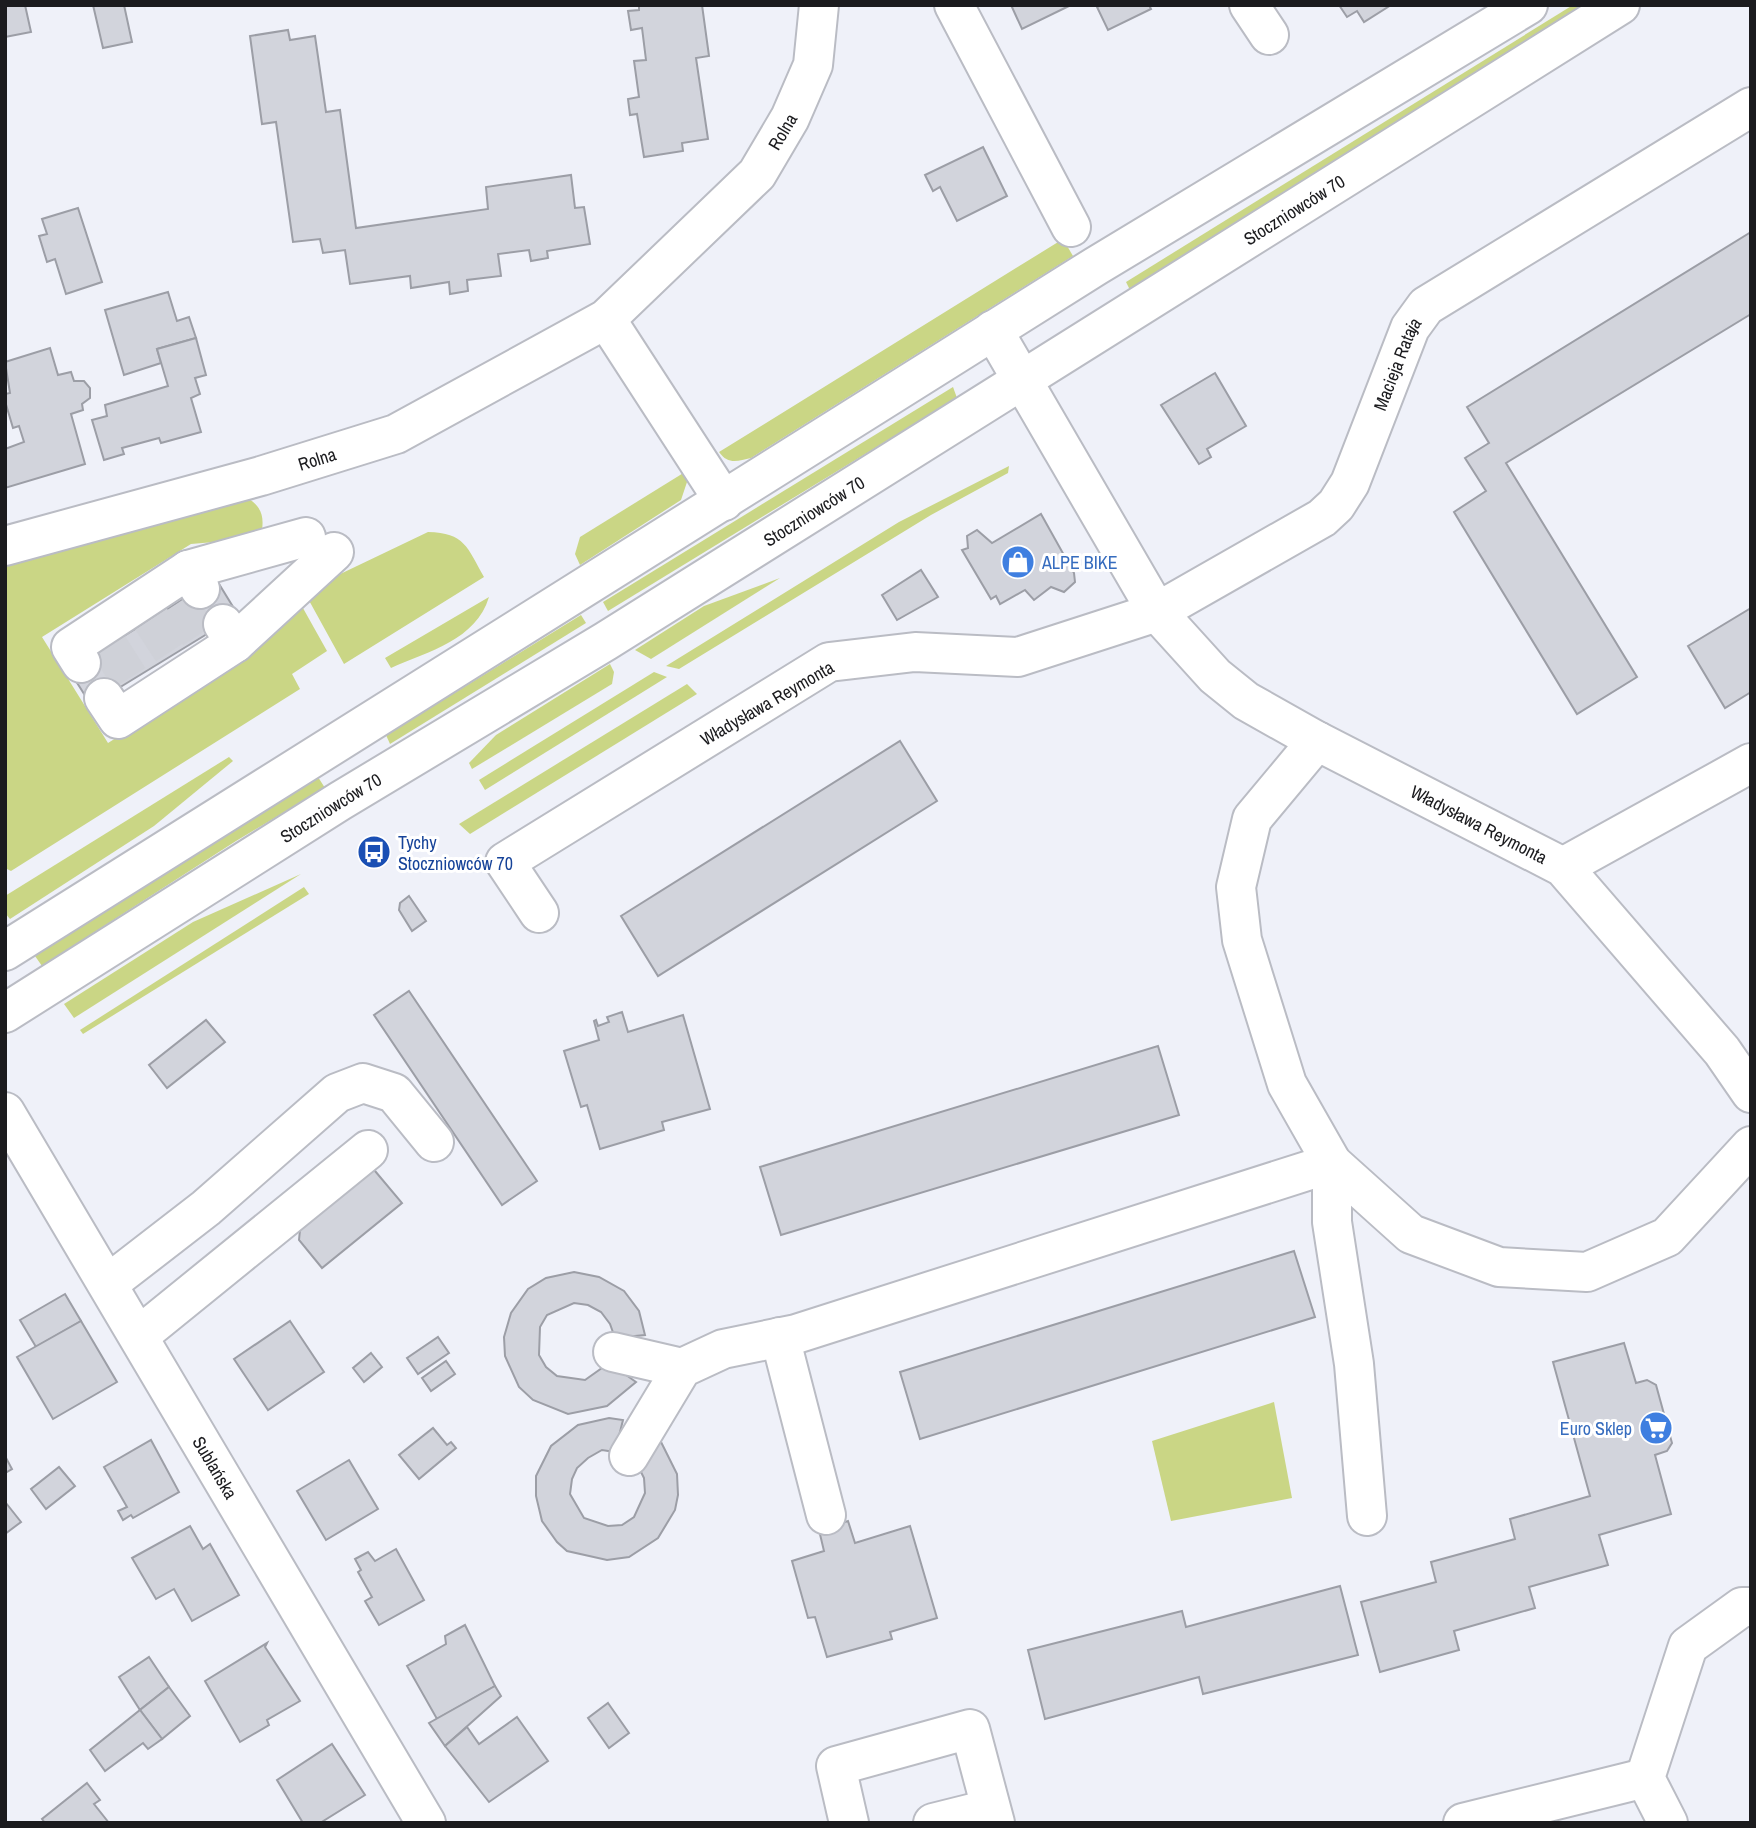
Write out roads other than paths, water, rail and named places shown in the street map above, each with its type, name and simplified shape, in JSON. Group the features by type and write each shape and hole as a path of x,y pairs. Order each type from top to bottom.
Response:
{"street":[{"name":"Rolna","path":"5,546 261,476 396,434 606,319 757,174 790,118 813,65 820,5"},
{"path":"954,5 1071,227"},
{"path":"5,951 993,330 1528,5"},
{"name":"Stoczniowców 70","path":"5,1013 340,801 606,641 1023,381 1620,5"},
{"name":"Macieja Rataja","path":"1157,612 1322,518 1336,505 1350,483 1410,328 1426,306 1751,107"},
{"path":"606,319 724,500"},
{"name":"Władysława Reymonta","path":"993,330 1157,612 1215,676 1246,701 1317,741 1563,867 1722,1051 1751,1093"},
{"path":"96,646 171,595 320,545 206,648 127,693"},
{"name":"Władysława Reymonta","path":"539,913 505,862 829,662 915,652 1018,657 1157,612"},
{"path":"1317,741 1252,819 1236,887 1242,940 1287,1084 1332,1163 1411,1234 1499,1267 1587,1272 1667,1237 1751,1146"},
{"path":"1563,867 1751,763"},
{"path":"109,1283 206,1208 337,1093 363,1083 394,1093 434,1142"},
{"name":"Sublańska","path":"5,1112 140,1335 426,1823"},
{"path":"140,1335 368,1150"},
{"path":"629,1456 682,1368 723,1349 780,1338 1332,1163"},
{"path":"1332,1163 1332,1222 1354,1364 1367,1516"},
{"path":"780,1338 826,1515"},
{"path":"613,1352 682,1368"},
{"path":"1668,1823 1645,1778 1688,1646 1742,1607 1751,1607"},
{"path":"849,1823 835,1766 970,1729 992,1816 933,1823"},
{"path":"1463,1823 1645,1778"}],"tunnel":[{"path":"178,603 201,638"},
{"path":"151,619 174,654"},
{"path":"109,646 131,681"}],"place":[{"name":"ALPE BIKE","path":"1018,562"},
{"name":"Tychy Stoczniowców 70","path":"374,852"},
{"name":"Euro Sklep","path":"1656,1428"}]}
